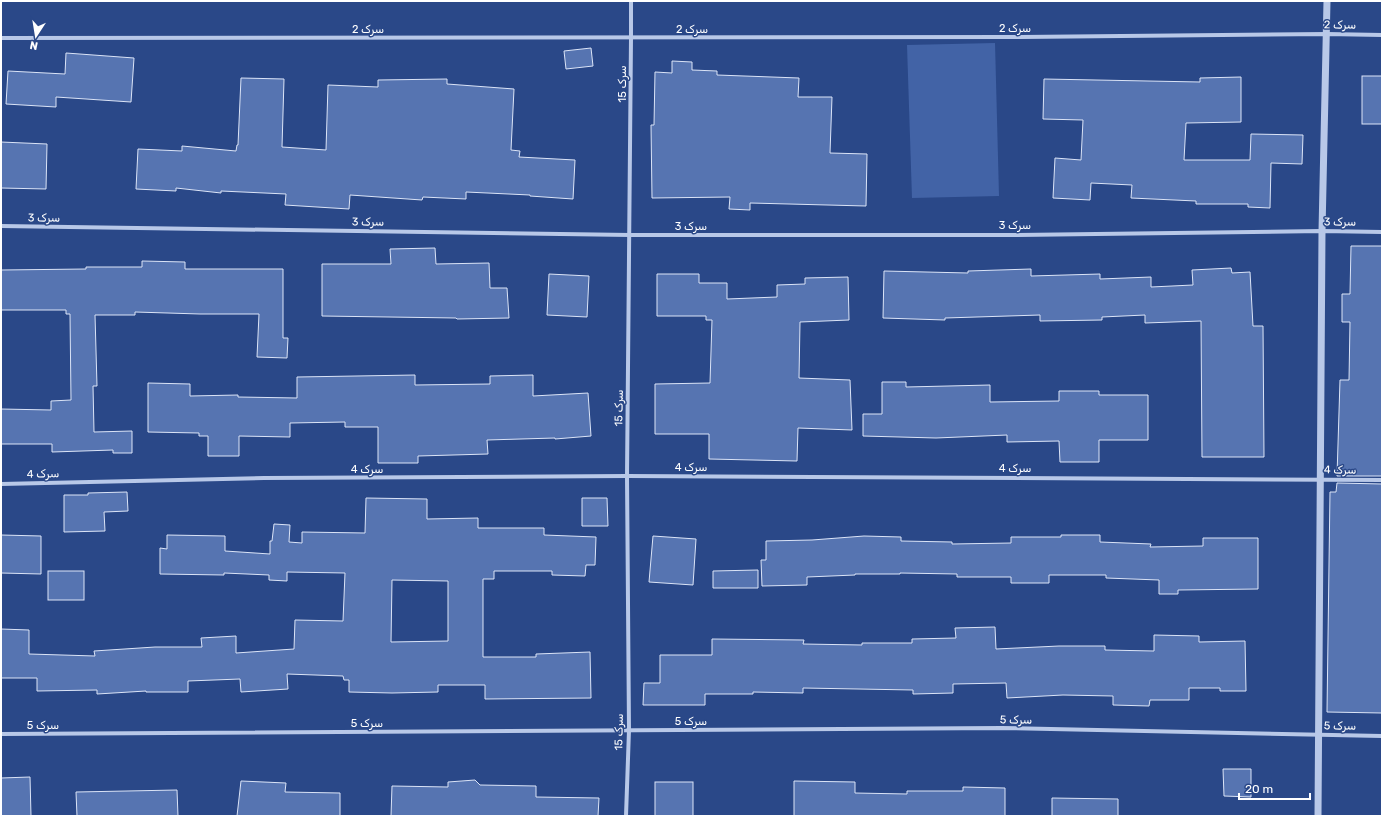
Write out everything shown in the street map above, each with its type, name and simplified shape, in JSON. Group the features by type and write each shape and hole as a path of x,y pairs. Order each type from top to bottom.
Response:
{"street":[{"name":"سرک 15","path":"626,816 629,730 627,476 631,1"},
{"path":"1318,816 1322,230 1327,1"},
{"name":"سرک 2","path":"1,38 1013,38 1327,34 1382,35"},
{"name":"سرک 3","path":"1,226 630,235 1018,234 1322,230 1382,232"},
{"name":"سرک 4","path":"1,484 264,478 627,476 1321,478 1382,480"},
{"name":"سرک 5","path":"1,734 1002,728 1382,736"}],"shaded area":[{"path":"995,43 999,196 912,198 907,45"}],"building":[{"path":"591,48 593,66 566,69 564,51"},
{"path":"66,53 134,58 131,102 56,97 56,107 6,104 8,71 65,74"},
{"path":"672,61 692,62 692,70 717,71 717,75 799,78 798,97 832,97 830,153 867,154 866,206 750,203 750,210 729,209 730,197 652,198 651,125 654,125 655,72 672,73"},
{"path":"1362,76 1382,76 1382,124 1362,124"},
{"path":"1241,77 1241,122 1186,123 1184,160 1250,160 1251,134 1303,135 1302,164 1271,163 1270,208 1248,207 1248,204 1196,204 1196,201 1131,198 1132,185 1091,183 1090,200 1053,198 1055,158 1081,160 1083,120 1043,119 1044,79 1200,82 1200,78"},
{"path":"241,78 284,79 282,147 326,150 328,85 378,87 378,80 447,79 447,84 514,89 511,150 520,151 519,157 575,160 573,199 466,192 466,199 423,197 422,200 350,195 349,209 285,205 286,194 221,191 221,193 176,188 176,191 136,189 138,149 182,151 182,146 236,151 238,145"},
{"path":"1,142 47,144 46,189 1,188"},
{"path":"1351,246 1382,246 1382,476 1337,476 1340,380 1349,380 1350,322 1342,322 1342,294 1350,294"},
{"path":"435,248 436,264 489,263 490,288 507,288 509,318 457,319 322,316 322,264 391,264 390,249"},
{"path":"142,261 185,262 185,269 283,269 283,338 288,338 287,358 257,357 259,314 135,312 135,315 95,315 97,386 93,386 94,432 132,431 132,453 113,453 113,450 52,452 52,444 1,444 1,409 51,410 51,401 71,400 70,314 66,314 66,310 1,310 1,270 142,267"},
{"path":"1231,268 1232,273 1250,272 1253,326 1263,326 1264,457 1202,457 1201,321 1145,323 1145,315 1102,317 1102,320 1040,321 1040,315 945,318 945,320 883,318 884,271 968,273 968,271 1031,269 1031,276 1100,274 1100,279 1151,277 1151,287 1193,285 1192,270"},
{"path":"549,274 589,276 587,317 547,315"},
{"path":"657,274 699,274 699,283 727,283 727,299 777,297 777,285 805,284 805,278 848,277 849,320 800,322 799,378 850,380 852,430 798,428 797,461 709,459 709,434 655,434 655,384 710,383 712,320 706,320 706,316 657,316"},
{"path":"415,375 415,385 490,384 490,376 533,375 533,396 588,393 591,436 555,439 487,440 488,454 418,456 418,463 378,463 378,427 345,427 345,422 290,423 290,437 239,436 239,456 208,456 208,436 199,436 199,433 148,432 148,383 190,384 190,396 238,395 238,397 297,398 297,377"},
{"path":"882,382 906,382 906,387 990,385 990,402 1059,401 1059,391 1099,391 1099,395 1148,395 1148,440 1099,440 1099,462 1060,462 1059,441 1007,442 1007,435 936,438 863,436 863,414 882,414"},
{"path":"1337,483 1382,484 1382,713 1327,712 1330,492 1336,492"},
{"path":"127,492 128,511 104,512 105,531 64,532 64,495"},
{"path":"366,498 427,499 427,519 478,518 478,528 544,528 544,535 596,537 595,565 586,565 585,576 552,575 552,571 494,571 494,579 483,579 483,657 536,657 536,654 590,652 591,698 485,699 485,685 438,685 438,692 349,692 349,680 344,680 343,676 287,674 288,689 241,692 240,679 188,681 188,692 146,691 97,694 97,690 37,691 37,678 1,678 1,629 29,630 29,654 95,656 94,651 155,647 202,647 201,638 236,636 236,653 294,649 295,620 343,621 345,573 287,572 287,581 269,580 269,575 224,573 224,575 160,574 160,548 167,549 167,535 225,536 225,551 270,554 270,541 272,541 274,524 290,525 289,542 302,543 302,532 365,533","holes":["392,580 448,581 448,641 391,642"]},
{"path":"582,498 607,498 608,526 582,526"},
{"path":"1,535 41,536 41,574 1,573"},
{"path":"1061,535 1100,535 1100,542 1151,544 1150,547 1203,546 1203,538 1258,538 1258,589 1178,590 1178,594 1159,594 1159,580 1106,578 1106,575 1049,575 1049,583 1011,583 1011,577 957,577 957,574 900,573 807,577 807,585 762,586 761,560 766,560 766,541 812,540 864,536 901,537 901,541 952,542 952,544 1011,543 1011,537 1061,537"},
{"path":"653,536 696,539 693,585 649,582"},
{"path":"758,570 758,588 713,588 713,571"},
{"path":"48,571 84,571 84,600 48,600"},
{"path":"995,627 996,649 1059,646 1105,646 1105,650 1154,651 1154,635 1199,636 1199,642 1245,641 1246,691 1220,691 1220,688 1189,688 1189,700 1150,700 1149,706 1113,705 1113,696 1063,695 1007,698 1006,683 953,684 953,693 913,694 913,690 803,688 803,693 753,692 753,694 705,694 705,705 643,705 644,683 660,683 660,655 712,655 712,639 804,640 803,644 862,645 862,643 912,643 912,639 956,638 955,628"},
{"path":"1223,769 1251,769 1251,797 1224,796"},
{"path":"30,777 31,816 1,816 1,778"},
{"path":"475,780 480,785 536,786 536,797 599,798 598,816 391,816 392,786 448,787 448,782"},
{"path":"241,781 286,783 285,792 340,793 340,816 237,816"},
{"path":"794,781 855,782 855,793 907,794 907,791 963,791 963,787 1005,788 1005,816 794,816"},
{"path":"655,782 693,782 693,816 655,816"},
{"path":"177,790 178,816 77,816 76,792"},
{"path":"1052,798 1118,799 1118,816 1052,816"}]}
